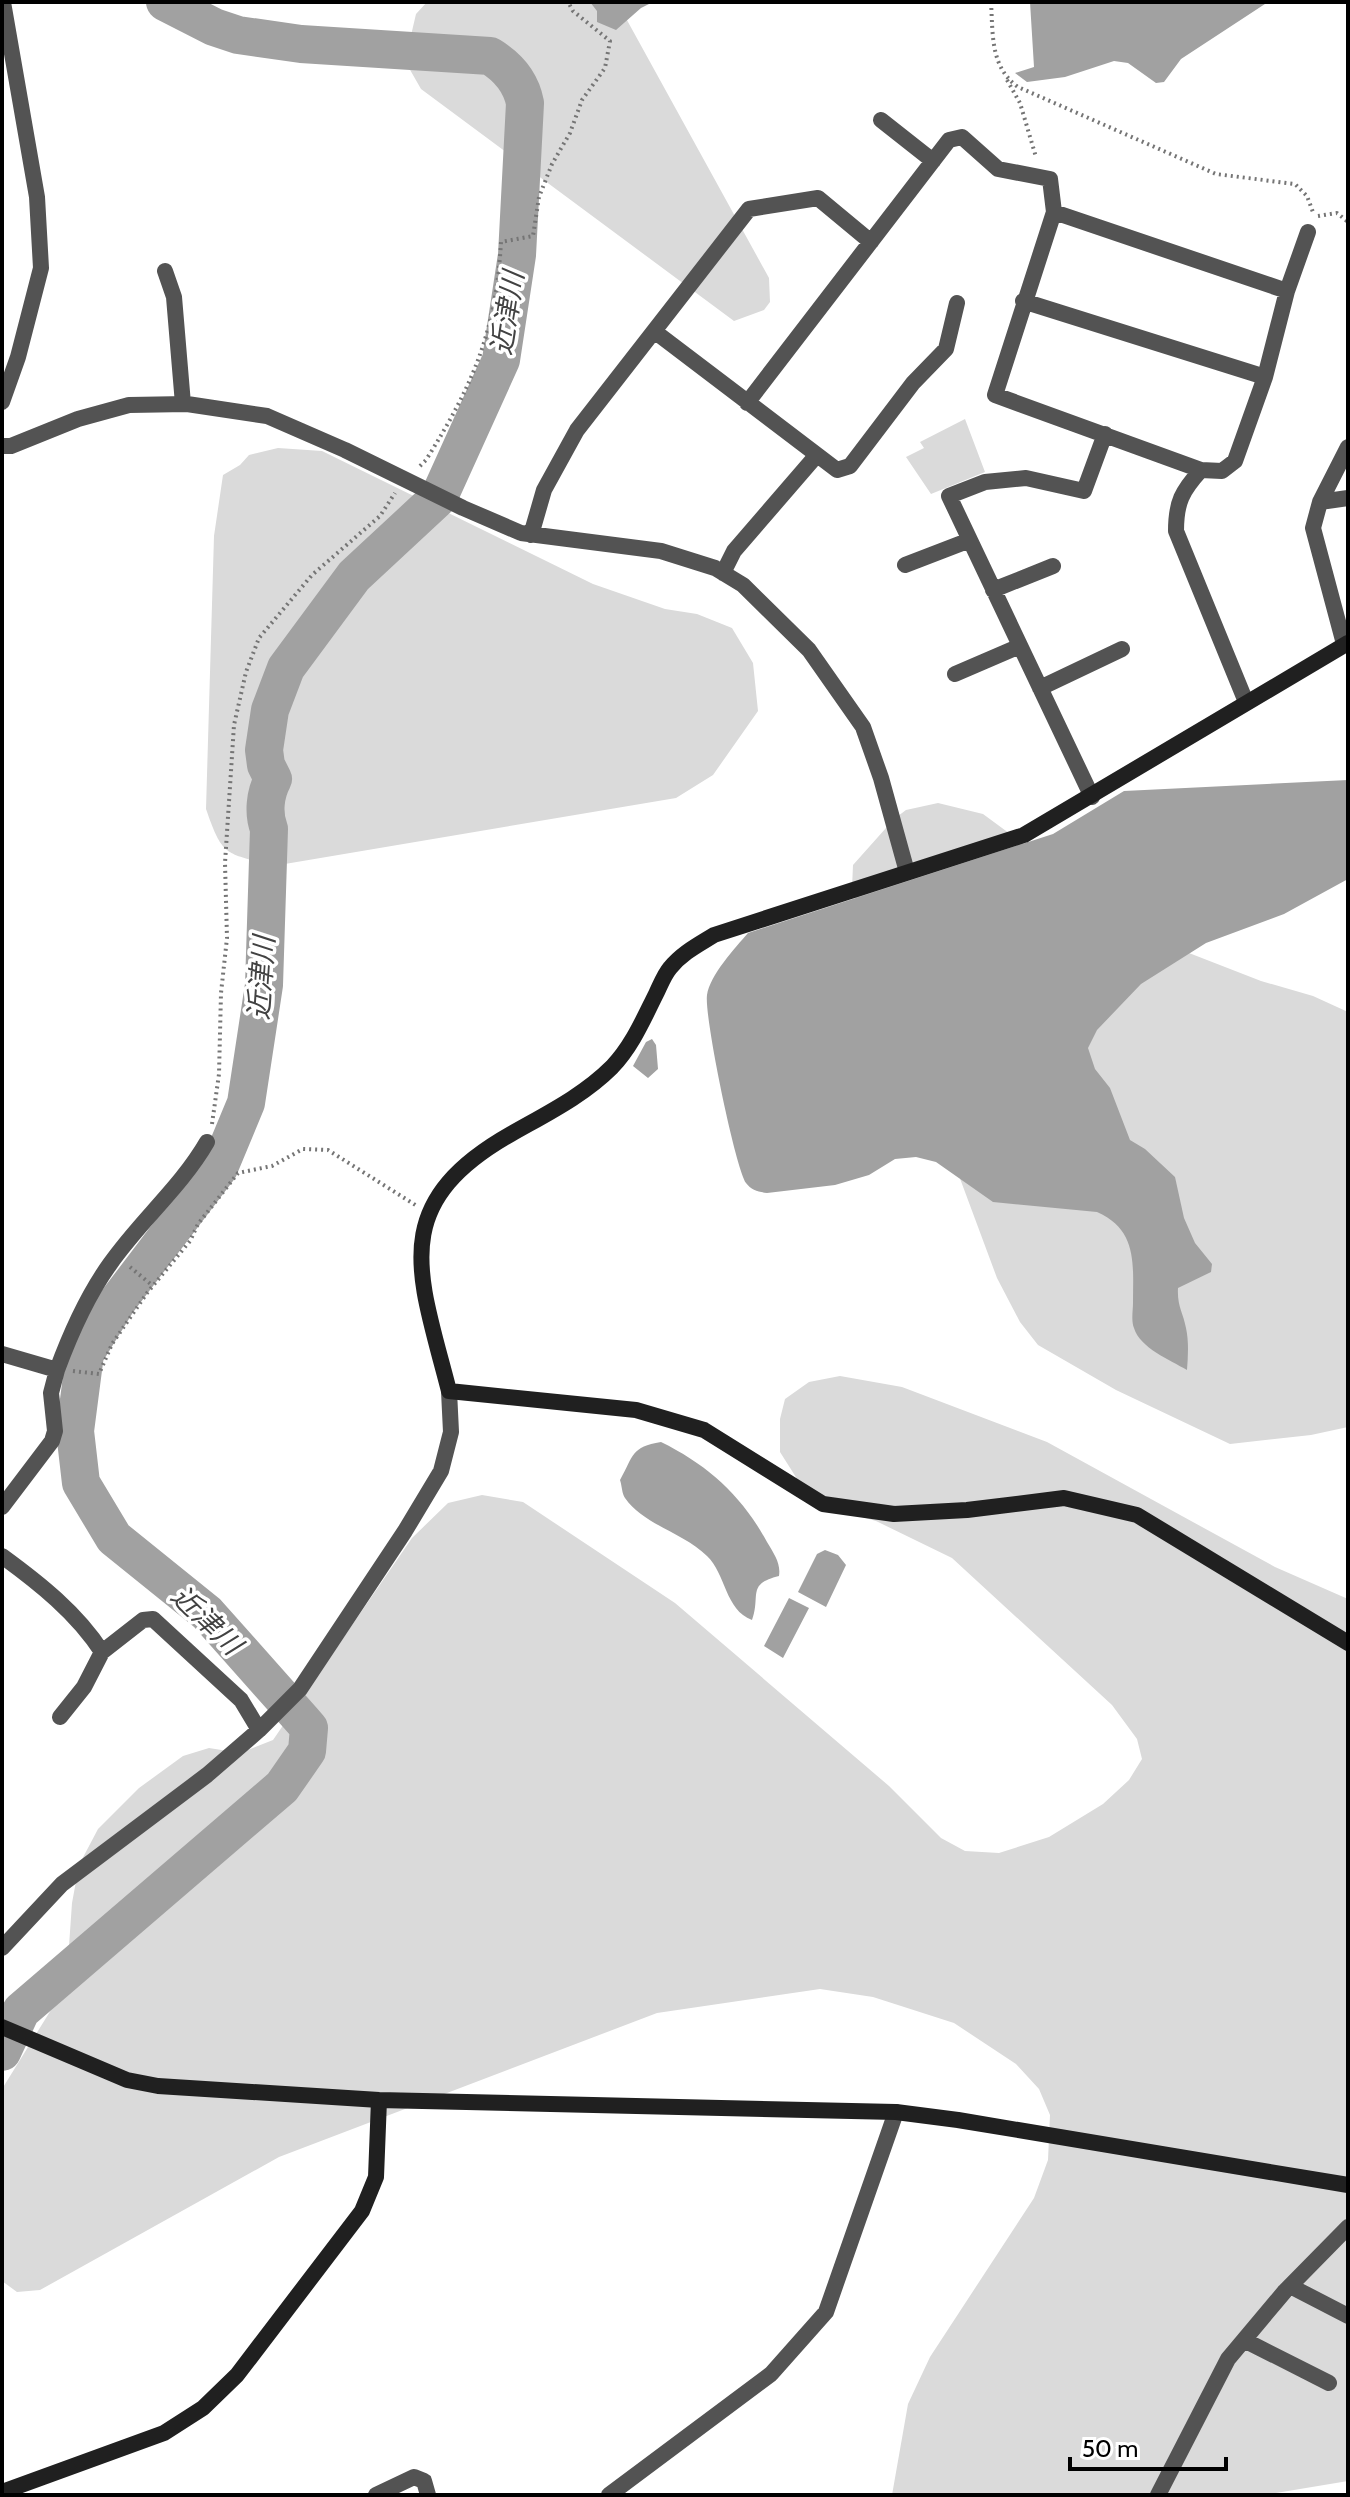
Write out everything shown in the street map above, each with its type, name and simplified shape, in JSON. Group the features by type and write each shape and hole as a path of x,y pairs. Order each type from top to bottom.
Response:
{"street":[{"path":"2,402 18,357 41,268 37,197 3,2"},
{"path":"881,120 933,161"},
{"path":"747,403 949,140 962,137 998,169 1050,179 1054,212 995,395 1201,470 1222,471 1235,461 1265,377 1287,291 1312,225"},
{"path":"531,535 544,490 577,430 749,209 818,198 871,242"},
{"path":"1054,212 1287,291"},
{"path":"165,271 174,297 183,404"},
{"path":"1023,301 1265,377"},
{"path":"654,331 837,470 850,466 913,383 946,349 957,303"},
{"path":"2,446 11,446 78,419 129,405 183,404 267,416 521,533 661,551 723,573 743,585 809,650 863,727 881,778 907,872"},
{"path":"1092,797 949,496 985,482 1026,478 1084,491 1105,434"},
{"path":"2,1948 62,1884 207,1775 300,1689 441,1471 451,1432 449,1391 421,1273 422,1236 429,1214 453,1174 478,1153 579,1095 604,1074 625,1053 668,969 688,950 714,935 1024,835 1346,643 1313,528 1320,502 1348,447"},
{"path":"723,573 734,551 816,456"},
{"path":"1201,470 1186,487 1176,508 1176,531 1246,702"},
{"path":"1320,502 1348,498"},
{"path":"905,565 970,540"},
{"path":"993,590 1053,566"},
{"path":"955,674 1020,646"},
{"path":"1040,688 1122,649"},
{"path":"2,1507 52,1441 55,1431 51,1393 65,1370 69,1338 111,1262 193,1166 207,1142"},
{"path":"2,1354 65,1370"},
{"path":"449,1391 636,1410 704,1430 823,1504 894,1514 967,1510 1064,1498 1137,1515 1348,1643"},
{"path":"2,1556 44,1587 102,1652"},
{"path":"60,1717 84,1687 102,1652 143,1620 153,1619 241,1700 259,1730"},
{"path":"5,2028 127,2080 158,2086 379,2100 896,2112 1348,2185"},
{"path":"2,2492 164,2433 203,2408 237,2375 362,2211 376,2177 379,2100"},
{"path":"609,2495 771,2374 826,2312 896,2112"},
{"path":"1158,2495 1228,2359 1290,2286 1348,2227"},
{"path":"1290,2286 1348,2316"},
{"path":"1244,2340 1329,2383"},
{"path":"376,2495 414,2477 424,2481 428,2495"}],"path":[{"path":"207,1142 215,1117 219,1074 221,993 227,938 225,863 234,725 246,672 259,638 312,575 380,516 404,479 426,460 457,410 485,346 499,282 501,242 533,236 539,197 552,164 570,133 582,100 605,68 610,41 573,11 568,2"},
{"path":"991,2 994,48 999,68 1018,87 1216,174 1295,184 1307,196 1312,225 1337,213 1348,222"},
{"path":"1007,79 1020,103 1043,178"},
{"path":"65,1370 99,1374 112,1344 238,1173 272,1166 303,1149 328,1150 429,1214"},
{"path":"129,1266 153,1285"}],"shaded area":[{"path":"427,2 617,2 769,278 770,302 764,310 734,321 421,89 405,61 416,14"},
{"path":"590,2 653,2 641,8 616,30 597,22 597,11"},
{"path":"1030,2 1268,2 1181,59 1164,82 1156,83 1128,63 1114,61 1065,77 1027,82 1015,73 1034,67"},
{"path":"965,419 985,472 931,494 906,457 924,448 920,442"},
{"path":"278,448 322,451 593,584 665,609 697,614 732,628 753,663 758,711 713,775 676,798 273,866 235,855 222,845 206,809 214,536 223,475 240,465 249,455"},
{"path":"1348,780 1348,879 1284,914 1206,943 1141,984 1097,1030 1088,1048 1095,1069 1110,1088 1130,1140 1145,1149 1175,1177 1184,1218 1195,1243 1212,1264 1211,1272 1178,1288 1188,1338 1187,1370 1156,1353 1137,1335 1133,1322 1130,1250 1120,1228 1097,1212 993,1202 936,1162 916,1157 895,1159 869,1175 835,1185 767,1193 755,1190 746,1183 721,1090 707,995 718,971 748,933 1053,834 1124,791"},
{"path":"938,803 983,814 1153,939 1261,981 1313,996 1348,1012 1348,1427 1311,1435 1230,1444 1116,1390 1038,1345 1020,1322 997,1278 852,888 853,865 894,819 906,810"},
{"path":"652,1039 656,1045 658,1069 648,1078 633,1066 646,1042"},
{"path":"840,1376 902,1387 1047,1442 1275,1567 1348,1599 1348,2481 1264,2495 892,2495 908,2404 930,2357 1034,2198 1048,2160 1050,2115 1039,2089 1016,2064 954,2023 873,1997 820,1989 657,2013 279,2157 40,2290 17,2292 2,2281 2,2089 59,1997 79,1865 98,1829 139,1788 183,1756 209,1748 240,1753 273,1740 412,1538 448,1503 482,1495 523,1502 675,1603 889,1786 941,1838 965,1851 999,1853 1049,1837 1103,1804 1129,1780 1142,1759 1137,1739 1112,1705 952,1558 876,1521 837,1510 799,1482 780,1452 780,1419 785,1399 809,1382"},
{"path":"661,1442 694,1461 735,1496 774,1555 779,1576 758,1587 752,1620 736,1608 707,1556 643,1515 624,1496 620,1480 631,1458 644,1447"},
{"path":"825,1550 838,1555 846,1565 826,1607 798,1592 817,1554"},
{"path":"789,1598 809,1608 783,1658 764,1646"}],"waterway":[{"name":"近津川","path":"2,2052 21,2011 282,1787 307,1751 309,1728 207,1613 114,1538 81,1483 75,1431 85,1354 117,1302 219,1168 246,1103 264,985 269,829 266,804 273,779 266,765 264,750 270,710 286,668 354,576 439,497 501,360 517,255 525,103 517,82 497,60 490,56 301,44 238,35 214,27 165,2"}]}
